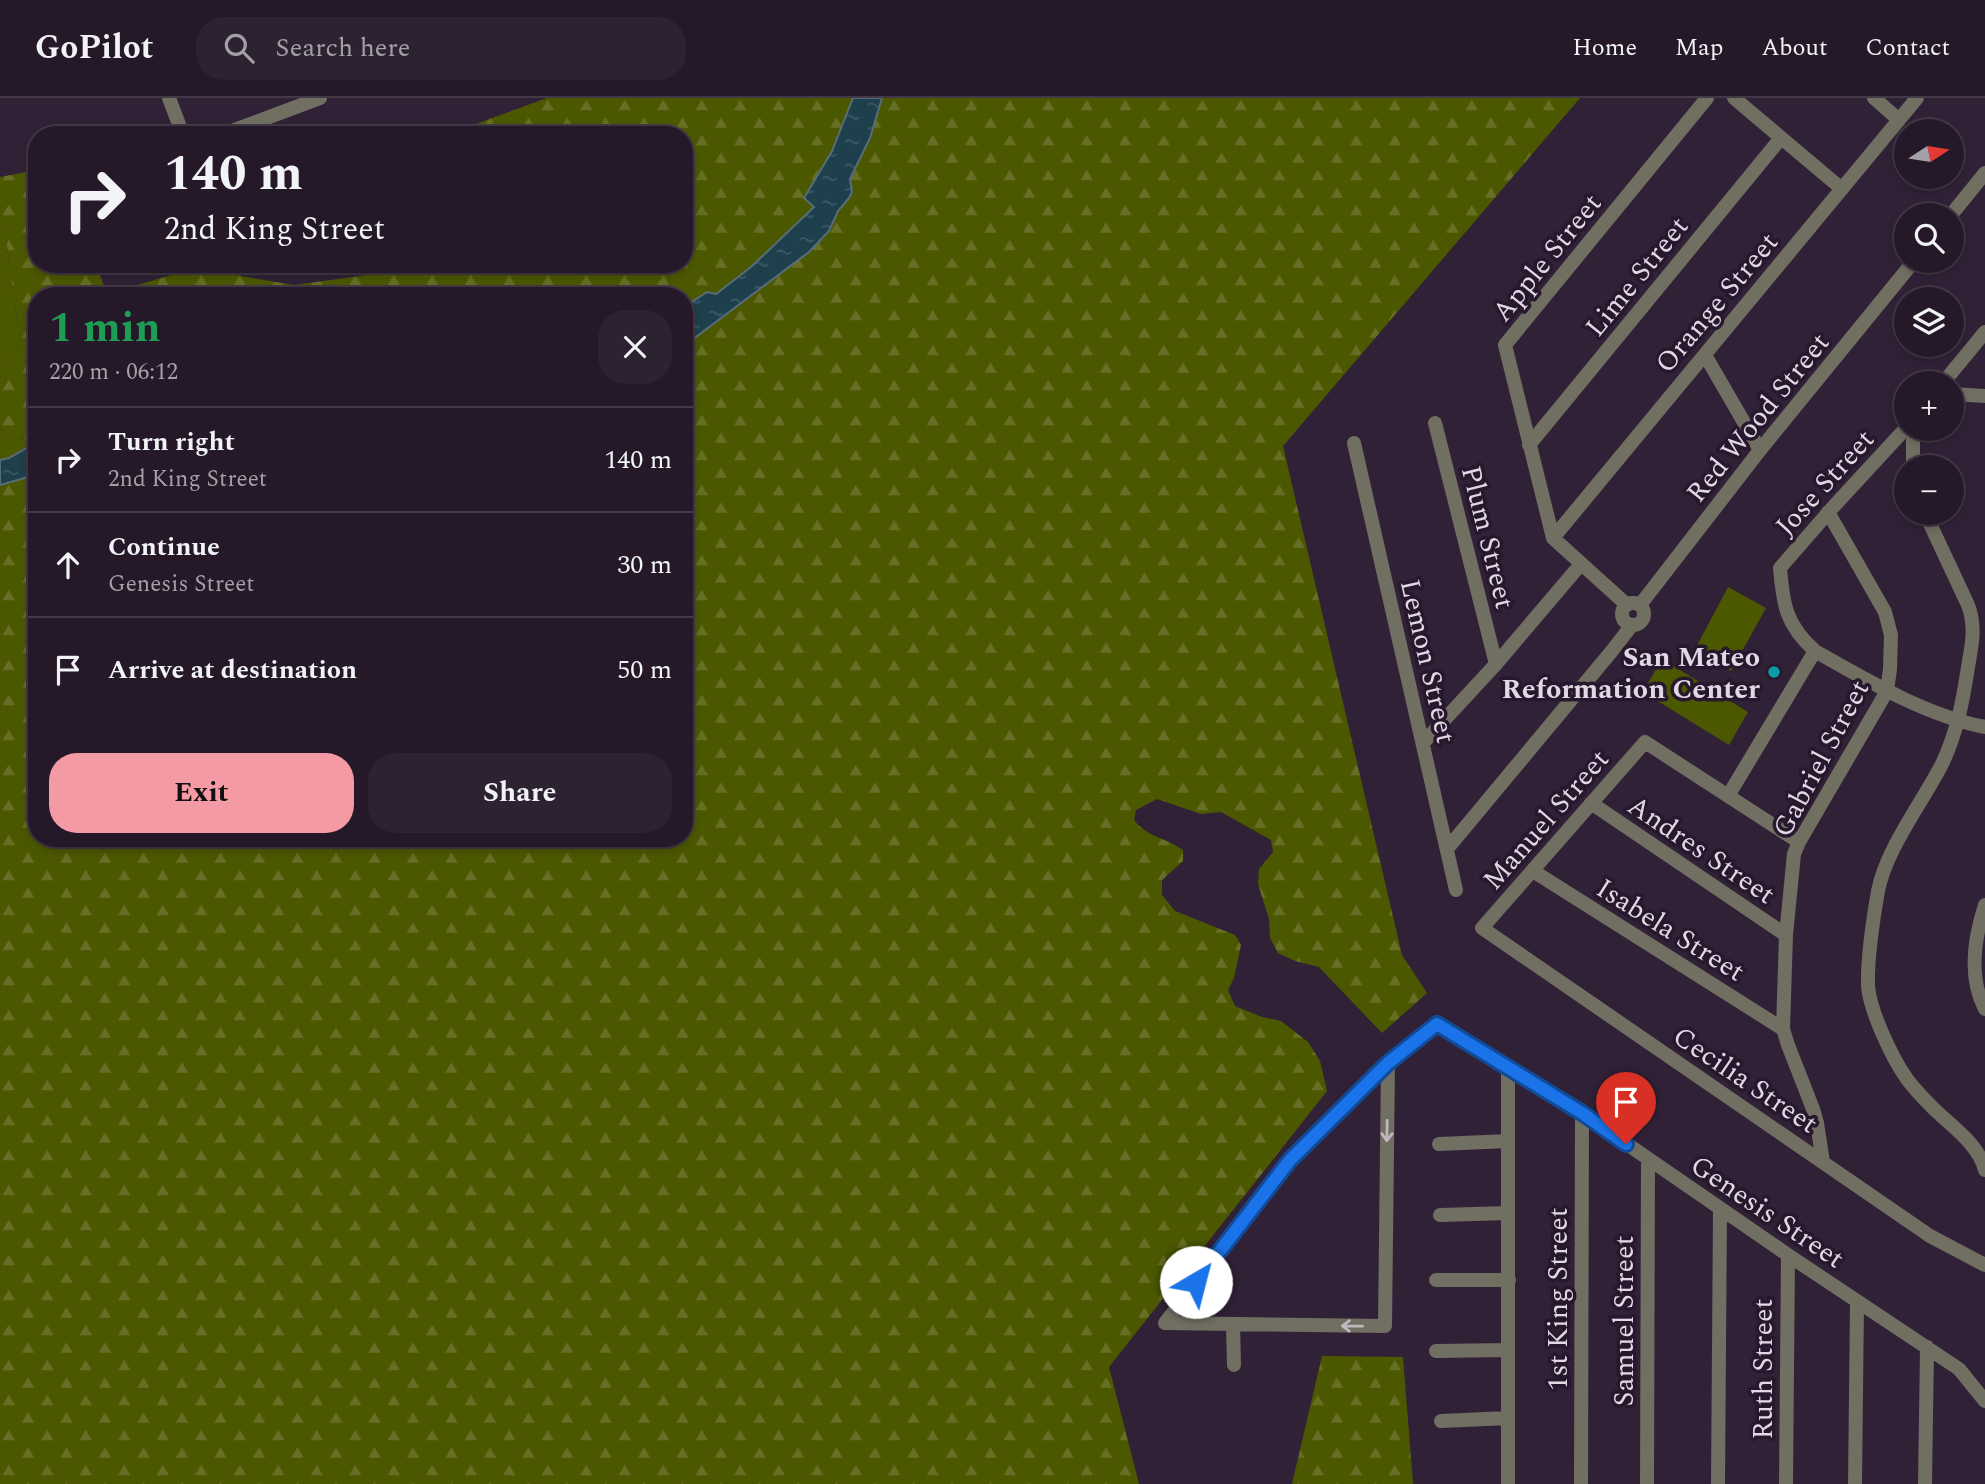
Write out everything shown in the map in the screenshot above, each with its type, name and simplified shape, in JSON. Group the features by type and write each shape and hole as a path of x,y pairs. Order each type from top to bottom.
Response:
{"street":[{"path":"169,98 180,126"},
{"path":"245,126 320,98"},
{"name":"Apple Street","path":"1553,538 1505,345 1707,98"},
{"path":"1734,98 1842,189"},
{"path":"1874,98 1898,119"},
{"name":"Orange Street","path":"1900,119 1917,98"},
{"name":"Orange Street","path":"1553,538 1894,126"},
{"name":"Lime Street","path":"1529,445 1781,138"},
{"path":"1961,203 1985,173"},
{"name":"Red Wood Street","path":"1634,605 1904,273"},
{"path":"1953,371 1985,332"},
{"path":"1705,355 1760,450"},
{"path":"1964,395 1985,396"},
{"name":"Plum Street","path":"1435,423 1496,664"},
{"name":"Jose Street","path":"1815,651 1797,633 1786,613 1780,568 1894,441"},
{"name":"Lemon Street","path":"1354,443 1456,890"},
{"name":"Gabriel Street","path":"1823,1162 1815,1116 1783,1029 1786,935 1794,854 1887,691 1891,635 1885,612 1828,512"},
{"path":"1931,525 1973,617 1973,637 1959,721 1942,764 1883,874 1872,935 1868,988 1871,1003 1898,1065 1921,1096 1970,1144 1985,1170"},
{"path":"1553,538 1581,564 1634,605"},
{"path":"1423,743 1496,664 1581,564"},
{"path":"1447,849 1632,625 1623,619 1623,609 1634,605"},
{"path":"1799,842 1728,796 1815,651 1887,691 1959,721 1985,727"},
{"name":"Manuel Street","path":"1482,928 1645,743 1728,796"},
{"name":"Andres Street","path":"1591,803 1786,935"},
{"name":"Isabela Street","path":"1533,871 1783,1029"},
{"path":"1985,905 1975,982 1976,991 1985,1009"},
{"name":"Cecilia Street","path":"1482,928 1930,1236 1985,1265"},
{"name":"Genesis Street","path":"1388,1063 1437,1024 1582,1113 1959,1369 1985,1401"},
{"path":"1388,1063 1385,1326 1165,1323 1290,1160 1388,1063"},
{"path":"1508,1069 1508,1484"},
{"name":"1st King Street","path":"1581,1484 1582,1113"},
{"path":"1439,1143 1508,1141"},
{"name":"Samuel Street","path":"1647,1484 1648,1159"},
{"path":"1718,1484 1720,1209"},
{"path":"1440,1215 1508,1213"},
{"name":"Ruth Street","path":"1786,1484 1788,1255"},
{"path":"1436,1280 1508,1280"},
{"path":"1855,1484 1857,1302"},
{"path":"1233,1324 1234,1365"},
{"path":"1925,1484 1927,1348"},
{"path":"1436,1351 1508,1350"},
{"path":"1441,1421 1508,1418"}],"green space":[{"path":"547,98 853,98 832,151 804,198 815,207 751,267 716,294 707,292 693,301 693,287 131,287 178,273 224,273 294,285 382,273 693,273 693,126 471,126"},
{"path":"882,98 1580,98 1283,446 1402,955 1427,993 1382,1033 1319,967 1278,953 1270,938 1269,919 1258,884 1259,869 1273,852 1271,840 1221,812 1201,814 1157,799 1136,810 1134,820 1139,826 1183,850 1183,861 1162,880 1162,895 1175,911 1235,935 1241,945 1234,978 1228,990 1235,1006 1281,1021 1308,1042 1320,1061 1327,1091 1109,1367 1139,1484 0,1484 0,485 28,477 28,847 693,847 693,339 809,252 829,231 838,211 849,198 850,179 870,138"},
{"path":"28,172 28,273 99,273 104,287 28,287 28,439 8,434 0,428 0,378 20,345 4,224 0,221 0,177"},
{"path":"0,221 4,223 20,345 0,378"},
{"path":"0,428 17,438 28,439 28,447 0,460"},
{"path":"1728,587 1766,608 1731,671 1694,651"},
{"path":"1662,659 1748,712 1729,745 1643,692"},
{"path":"1322,1356 1403,1357 1413,1484 1292,1484"}],"water":[{"path":"853,98 882,98 870,138 850,179 852,192 838,211 829,231 809,252 693,339 693,301 707,292 716,294 751,267 814,207 804,198 832,151"},
{"path":"28,447 28,477 0,485 0,460"}],"place":[{"name":"San Mateo Reformation Center","path":"1774,672"}],"route":[{"path":"1196,1282 1290,1160 1388,1063 1437,1024 1582,1113 1626,1144"}]}
